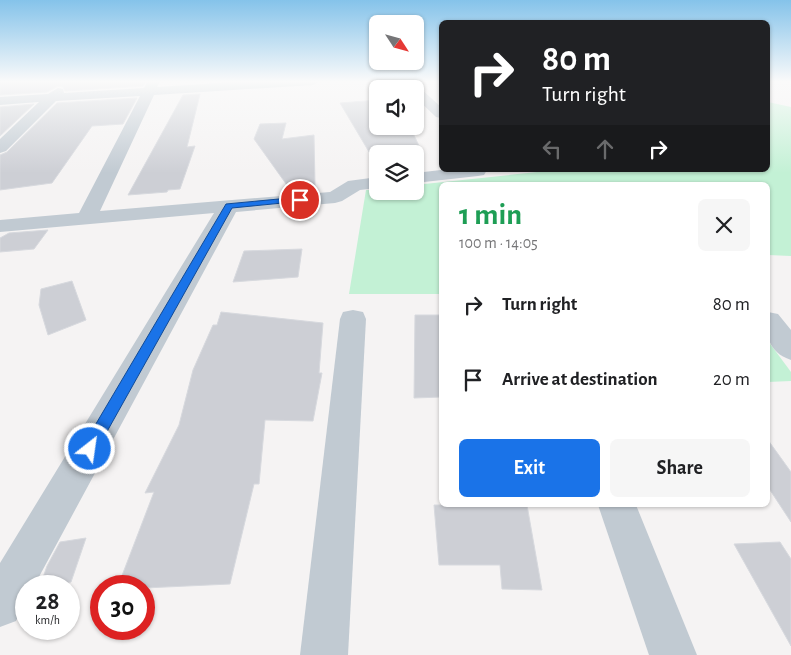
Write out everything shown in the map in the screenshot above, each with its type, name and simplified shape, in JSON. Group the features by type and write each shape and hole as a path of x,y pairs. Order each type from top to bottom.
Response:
{"street":[{"path":"0,148 38,112"},
{"path":"87,218 139,112"},
{"path":"424,177 478,172"},
{"path":"0,226 335,196 354,185 369,183"},
{"path":"0,605 229,206"},
{"path":"324,655 353,319"},
{"path":"770,323 791,349"},
{"path":"618,507 672,655"}],"green space":[{"path":"770,112 791,112 791,256 770,255 770,182 443,182 537,172 770,172"},
{"path":"439,182 439,294 349,294 366,190 369,190 369,200 424,200 424,184"},
{"path":"770,344 791,372 791,381 770,382"}],"building":[{"path":"0,112 26,112 0,136"},
{"path":"48,112 130,112 123,124 92,126 52,183 0,190 0,155 7,152"},
{"path":"174,112 196,112 187,147 195,146 180,189 128,195"},
{"path":"345,112 369,112 369,135 414,135 419,145 369,145 369,152"},
{"path":"286,123 282,139 314,135 315,186 289,188 254,139 260,124"},
{"path":"48,230 34,249 0,252 0,238 9,233"},
{"path":"302,249 298,277 233,282 244,251"},
{"path":"72,281 86,320 48,335 39,305 41,289"},
{"path":"221,312 323,323 319,373 322,373 313,421 265,420 259,484 254,484 230,584 155,587 155,575 122,575 154,492 145,493 179,425 193,370 213,325 217,325"},
{"path":"415,315 439,315 439,397 414,398"},
{"path":"770,443 791,472 791,522 770,490"},
{"path":"434,505 439,505 439,507 527,507 542,590 502,589 500,565 439,565"},
{"path":"86,538 73,575 44,575 47,566 60,542"},
{"path":"780,542 791,559 791,646 734,544"}],"route":[{"path":"90,449 229,206 300,200"}]}
